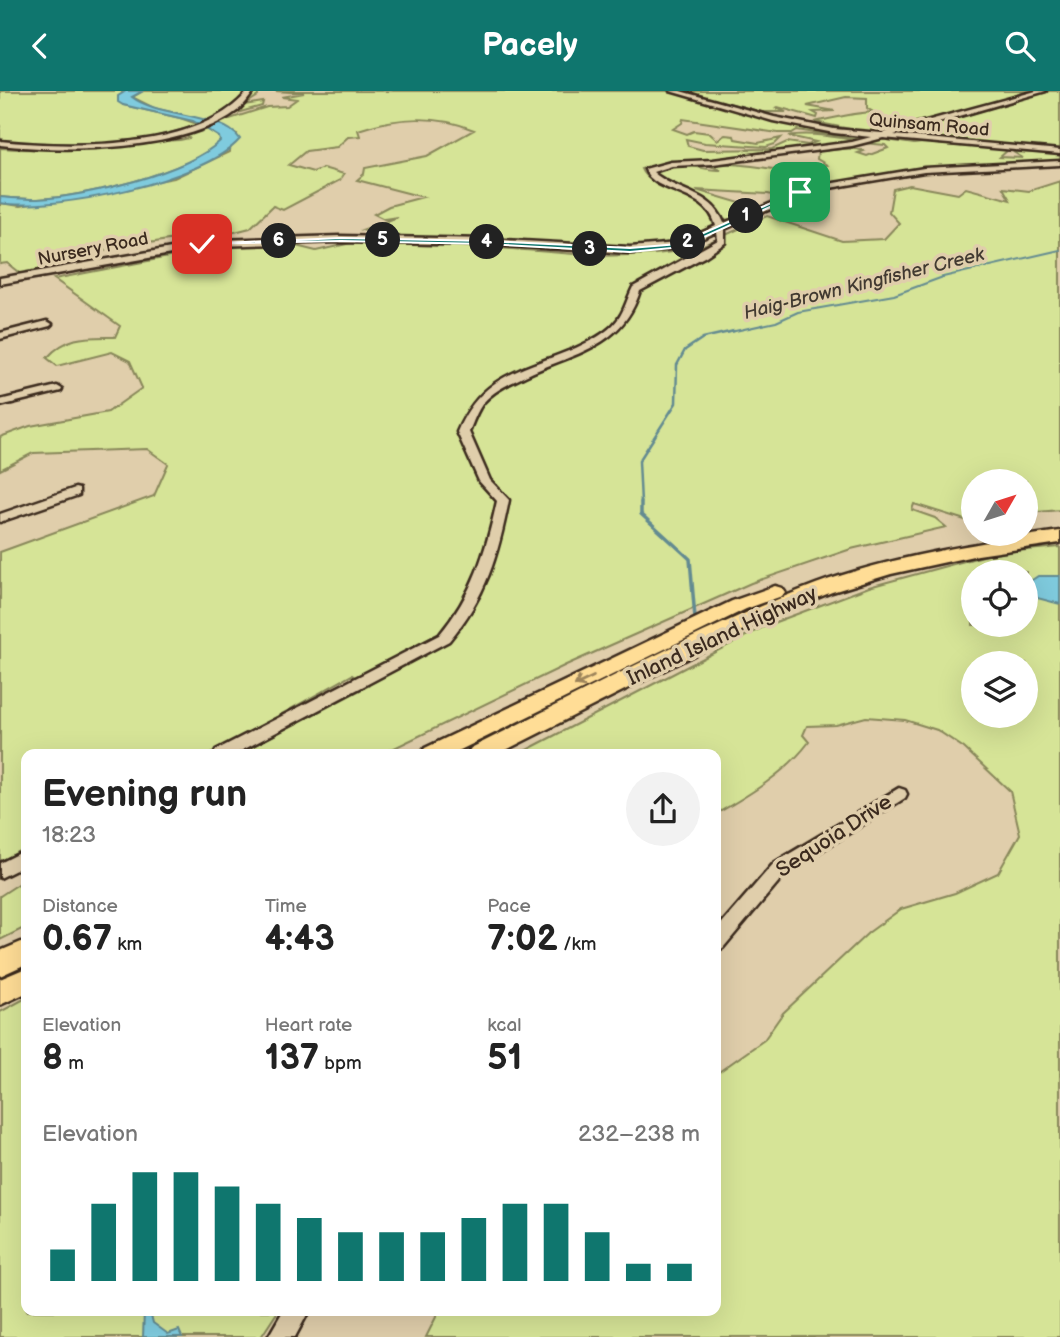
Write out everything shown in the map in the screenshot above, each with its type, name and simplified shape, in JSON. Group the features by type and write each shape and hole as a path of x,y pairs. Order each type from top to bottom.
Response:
{"highway":[{"path":"1038,527 1060,524"},
{"name":"Inland Island Highway","path":"489,749 756,616 801,597 886,569 978,549 1060,537"},
{"name":"Inland Island Highway","path":"443,749 739,605 873,559 961,540"},
{"path":"0,964 21,954"},
{"path":"0,993 21,982"}],"street":[{"path":"0,143 91,146 131,143 192,128 234,111 251,91"},
{"name":"Quinsam Road","path":"673,91 773,119 880,137 1060,152"},
{"path":"232,749 444,638 464,617 491,561 503,500 485,481 463,432 472,412 484,395 505,381 606,337 626,316 636,289 722,241 718,218 706,204 694,195 649,175 648,171 671,164 824,148 880,137 1043,91"},
{"name":"Nursery Road","path":"0,281 217,243 341,239 487,242 630,250 680,245 810,189 871,181 924,170 1060,163"},
{"path":"0,336 47,324"},
{"path":"0,403 57,389"},
{"path":"0,518 75,492"},
{"name":"Sequoia Drive","path":"721,937 780,868 900,794"},
{"path":"0,871 21,860"},
{"path":"281,1337 294,1316"}],"green space":[{"path":"0,91 126,91 122,92 123,105 200,125 150,138 96,144 10,144 0,138"},
{"path":"143,91 257,91 258,96 244,105 263,102 262,106 208,121 154,108 132,97"},
{"path":"275,91 667,91 778,122 868,139 797,130 792,133 778,133 683,119 682,123 673,129 687,134 694,131 709,133 717,140 725,135 758,143 781,138 766,147 686,139 688,146 703,150 772,149 787,142 808,145 816,142 789,136 796,135 823,135 857,141 641,169 655,182 700,203 709,213 714,227 681,241 625,248 385,238 362,230 398,217 384,219 374,214 389,206 423,197 357,180 364,174 365,168 427,156 474,130 445,121 416,119 387,122 358,130 360,136 348,137 337,147 306,151 289,165 313,172 323,168 344,174 340,180 283,210 273,206 250,228 227,234 196,231 194,236 45,259 39,274 23,276 7,263 0,264 0,203 20,206 174,178 229,152 237,134 214,124 267,107 287,106 297,99 282,97 304,93"},
{"path":"683,91 1038,91 891,133 875,134 815,122 873,112 867,108 867,98 846,97 807,106 835,111 813,112 818,115 817,118 778,107 776,108 786,112 762,112"},
{"path":"1049,91 1060,91 1060,151 904,136 906,133"},
{"path":"204,127 221,141 205,153 160,173 81,194 38,199 0,197 0,148 57,149 178,140 189,138 185,134"},
{"path":"880,139 1008,150 1000,157 1023,158 1013,152 1060,154 1060,162 1038,162 1021,166 947,166 789,191 790,194 780,197 696,190 747,205 750,210 723,220 705,198 652,175 655,170 678,165 721,170 705,164 717,163 804,173 802,170 827,165 817,159 818,151 853,149 864,151 858,153 867,156 888,148 885,145 864,143"},
{"path":"1060,181 1060,510 1038,512 1038,469 961,469 961,519 914,504 912,510 935,518 946,527 851,549 751,583 566,665 392,749 248,749 368,686 352,675 219,749 21,749 21,855 0,866 0,552 154,496 168,464 147,449 33,453 0,470 0,437 30,426 108,412 142,388 130,361 112,352 57,366 47,358 54,350 70,341 115,337 120,326 54,279 226,246 292,245 316,251 351,243 487,247 599,256 656,254 695,249 767,216 842,241 884,239 899,223 889,212 893,189 910,185 958,194 966,188 1010,200 1003,188 1029,191"},
{"path":"1060,547 1060,1337 426,1337 436,1316 721,1316 721,1070 764,1040 783,1013 868,933 901,909 955,893 998,873 1020,834 1010,791 964,748 937,730 905,720 866,717 836,725 807,726 803,735 809,742 789,764 754,791 721,811 721,749 529,749 765,626 869,587 961,562 961,637 1038,637 1038,560 968,560 994,553"},
{"path":"21,882 21,930 0,940 0,896"},
{"path":"21,1001 21,1316 275,1316 261,1337 0,1337 0,1012"}],"water":[{"path":"126,91 143,91 132,97 157,108 219,124 240,139 222,154 195,168 127,190 55,203 0,203 0,197 58,197 134,181 184,163 205,153 220,141 219,137 193,121 123,105 118,102 118,96"},
{"path":"1038,576 1060,576 1060,604 1038,598"},
{"path":"144,1316 151,1316 153,1323 168,1334 179,1330 182,1337 143,1337"}],"waterway":[{"name":"Haig-Brown Kingfisher Creek","path":"726,333 776,322 798,312 894,295 943,277 1060,250"},
{"name":"Haig-Brown Kingfisher Creek","path":"641,503 639,461 676,403 677,365 685,350 703,338 734,331"},
{"name":"Haig-Brown Kingfisher Creek","path":"641,503 641,514 690,559 695,618"},
{"name":"Haig-Brown Kingfisher Creek","path":"684,642 696,633"}],"route":[{"path":"202,244 341,239 487,242 630,250 680,245 800,192"}]}
